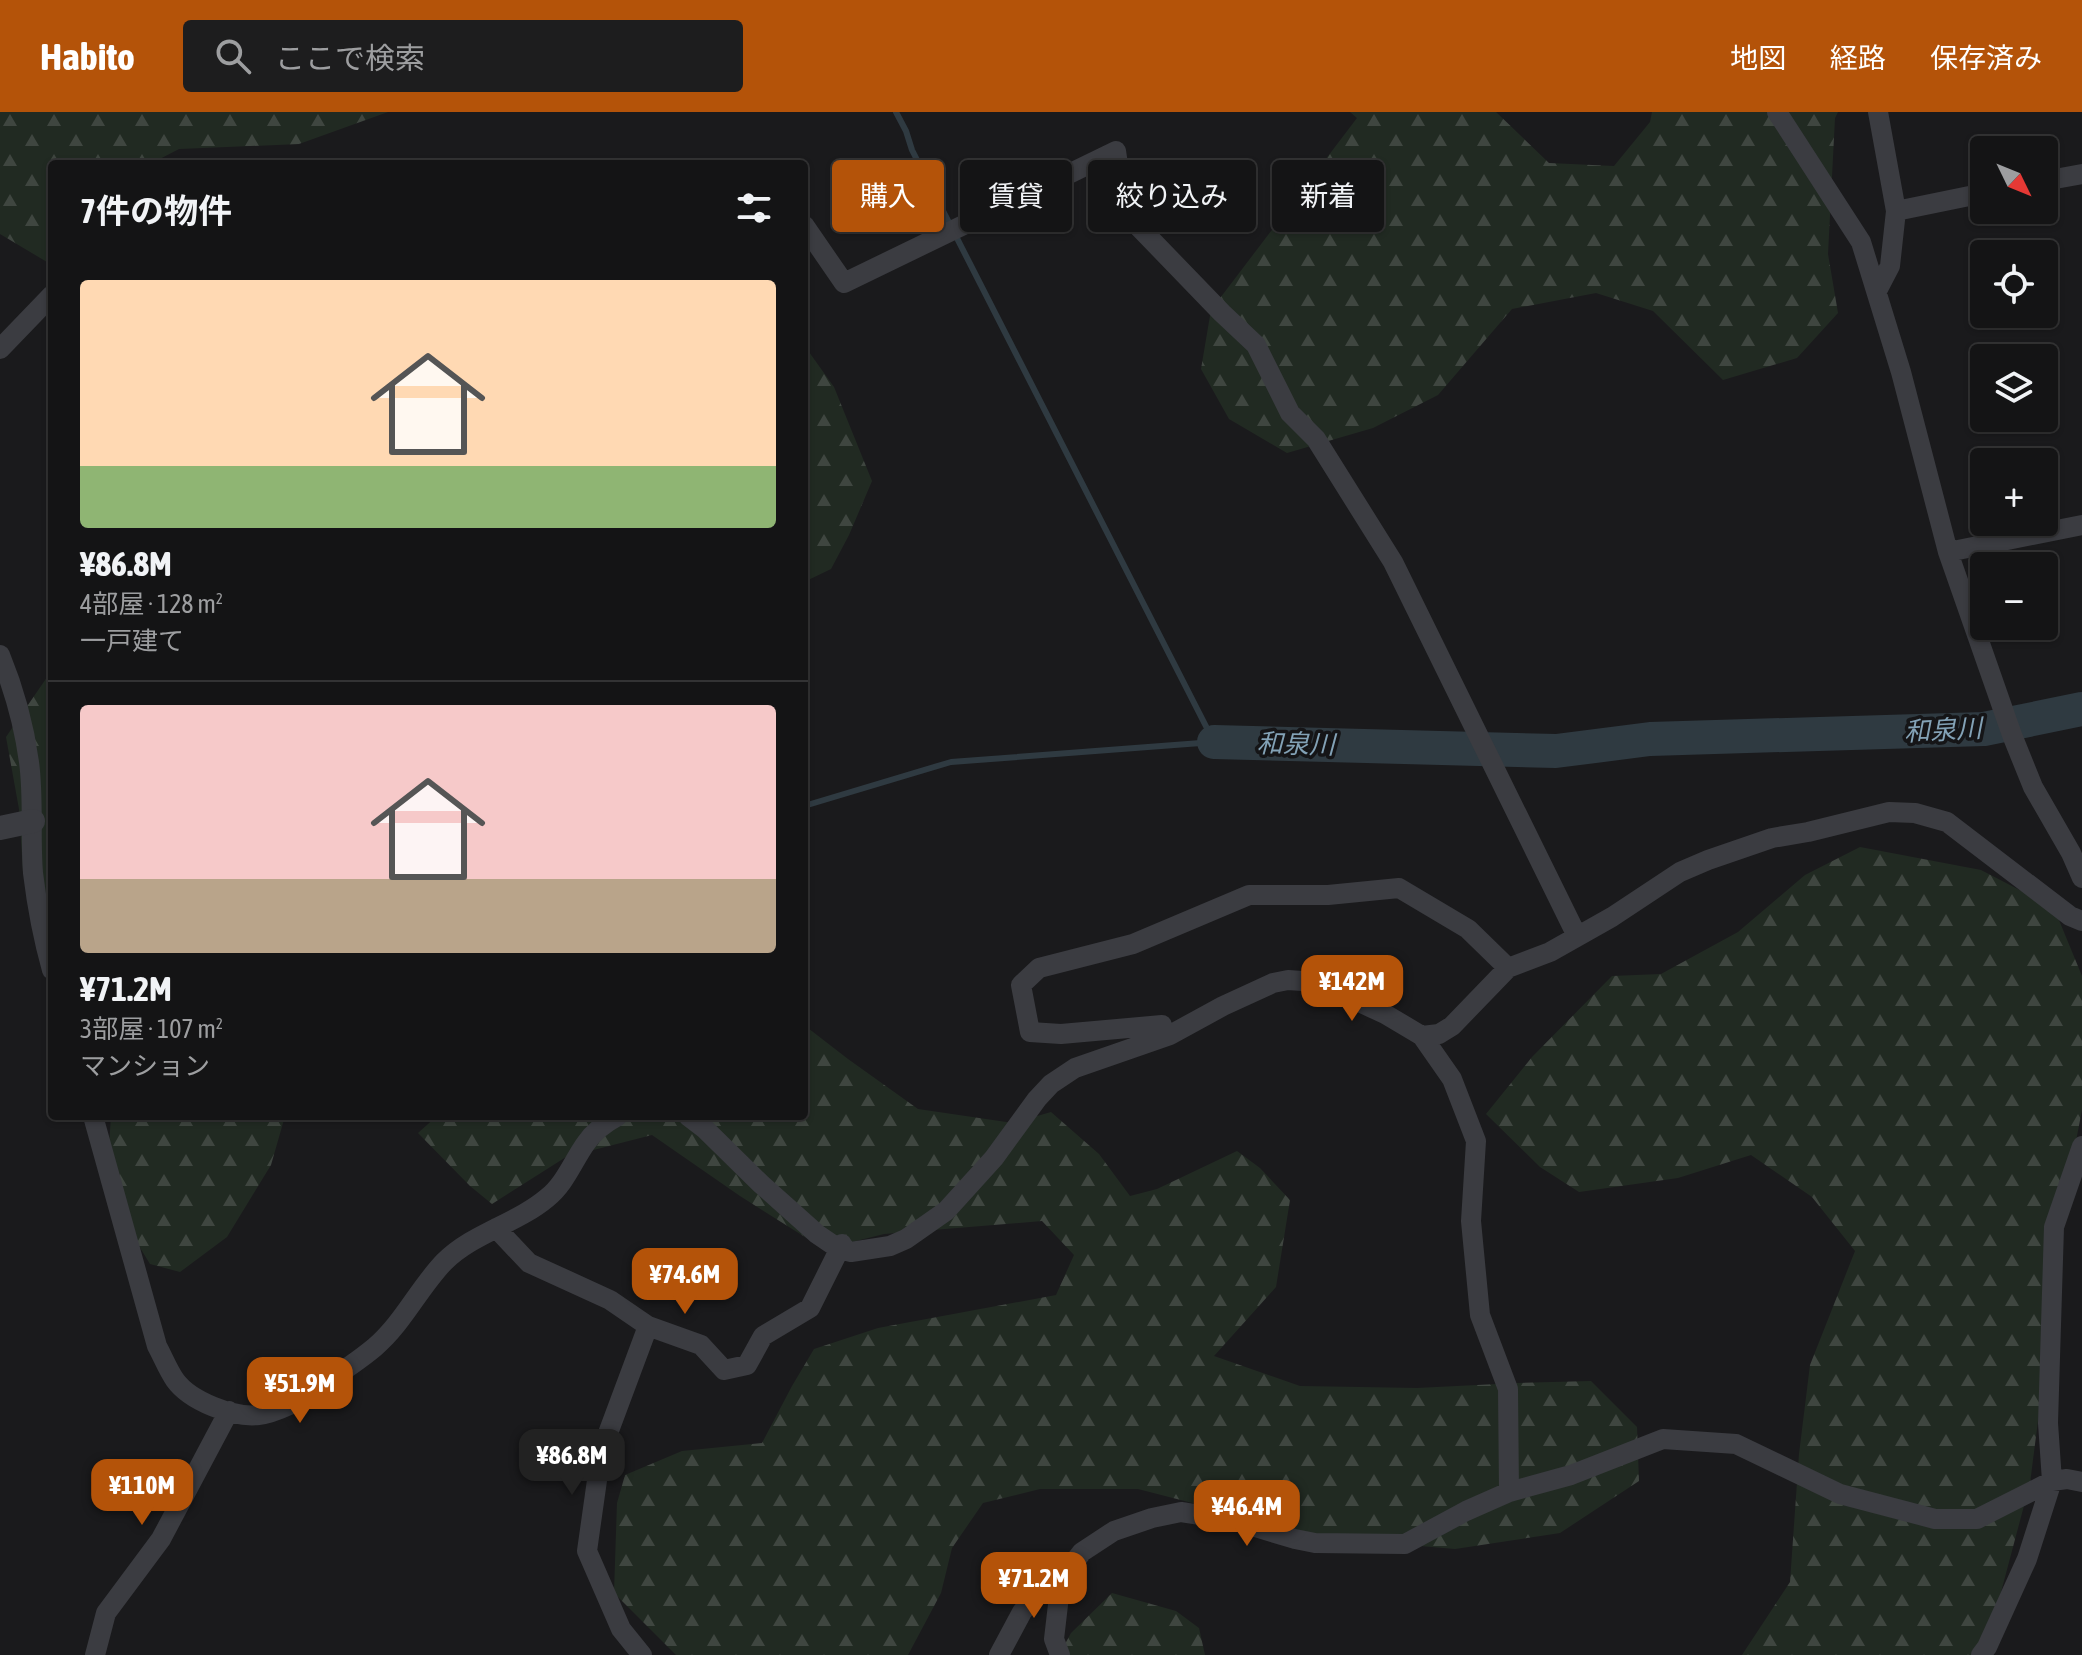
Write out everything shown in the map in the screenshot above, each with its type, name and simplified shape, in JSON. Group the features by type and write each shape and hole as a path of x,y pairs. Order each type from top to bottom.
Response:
{"street":[{"path":"1777,112 1861,242 1901,372 1948,552 2033,787 2082,878"},
{"path":"1877,291 1890,266 1896,211 1878,112"},
{"path":"808,231 844,283 1116,151 1121,185 1136,224 1256,345 1290,413 1316,439 1393,562 1577,936"},
{"path":"2058,178 2082,174"},
{"path":"1896,211 1970,196"},
{"path":"0,349 48,299"},
{"path":"1948,552 2082,525"},
{"path":"0,655 16,700 29,764 33,871 48,955"},
{"path":"1422,1036 1439,1034 1452,1026 1508,968 1550,952 1612,917 1680,872 1772,838 1889,812 1915,813 1947,822 2070,916 2082,921"},
{"path":"0,828 33,821"},
{"path":"1162,1025 1061,1034 1030,1032 1021,985 1039,968 1133,944 1249,895 1328,895 1399,888 1468,929 1508,968"},
{"path":"693,1120 817,1234 851,1252 890,1246 938,1217 994,1158 1044,1091 1075,1068 1170,1035 1273,983 1288,980 1316,982 1385,1014 1422,1036 1452,1079 1476,1141 1471,1221 1480,1315 1508,1389 1509,1492"},
{"path":"94,1120 157,1346 175,1381 193,1397 215,1408 257,1416 294,1403 375,1347 445,1262 469,1243 548,1198 587,1141 611,1120"},
{"path":"1981,1655 2027,1559 2052,1481 2048,1423 2054,1227 2082,1146"},
{"path":"496,1228 529,1263 610,1300 648,1326 701,1345 724,1370 747,1365 763,1336 810,1308 840,1246"},
{"path":"642,1655 621,1629 587,1551 601,1452 648,1326"},
{"path":"95,1655 106,1613 161,1539 229,1411"},
{"path":"999,1655 1022,1612 1035,1596 1061,1579 1082,1552 1114,1531 1181,1512 1232,1520 1315,1543 1405,1544 1509,1492 1571,1475 1663,1439 1736,1444 1840,1494 1935,1519 1977,1519 2052,1481 2067,1479 2082,1482"},
{"path":"1060,1655 1054,1639 1061,1579"}],"green space":[{"path":"0,112 388,112 299,144 179,149 158,160 48,160 48,263 0,234"},
{"path":"1350,112 1496,112 1549,163 1614,166 1650,122 1652,112 1838,112 1835,118 1828,254 1838,313 1797,358 1723,380 1653,311 1596,293 1512,309 1438,395 1373,428 1287,453 1229,419 1201,369 1211,310 1272,230 1384,232 1384,160 1325,160 1357,118"},
{"path":"808,351 834,387 872,481 831,569 808,580"},
{"path":"48,676 48,926 23,872 19,809 6,737"},
{"path":"1860,847 1981,870 2054,908 2082,976 2082,1110 2070,1172 2030,1483 1988,1641 1979,1655 1742,1655 1790,1582 1799,1454 1810,1365 1855,1251 1812,1197 1751,1155 1678,1178 1579,1192 1540,1167 1486,1114 1532,1057 1612,976 1661,974 1738,932 1805,875"},
{"path":"808,1028 918,1109 1013,1123 1051,1112 1099,1154 1130,1196 1157,1189 1237,1151 1260,1168 1290,1200 1276,1287 1214,1356 1300,1386 1417,1388 1591,1381 1637,1427 1639,1481 1560,1533 1455,1549 1329,1538 1138,1489 1040,1489 983,1503 952,1548 941,1593 908,1655 676,1655 614,1593 617,1503 625,1475 682,1451 762,1443 814,1349 878,1328 1056,1295 1074,1255 1042,1221 884,1234 824,1249 652,1135 566,1157 492,1204 418,1133 433,1120 808,1120"},
{"path":"111,1120 284,1120 271,1165 227,1237 180,1272 150,1264 106,1192"},
{"path":"1112,1593 1176,1611 1199,1628 1205,1655 1059,1655 1071,1633"}],"waterway":[{"name":"和泉川","path":"808,805 951,762 1214,742 912,150 896,112"},
{"name":"和泉川","path":"1214,742 1556,751 1650,739 1984,729 2082,709"}]}
